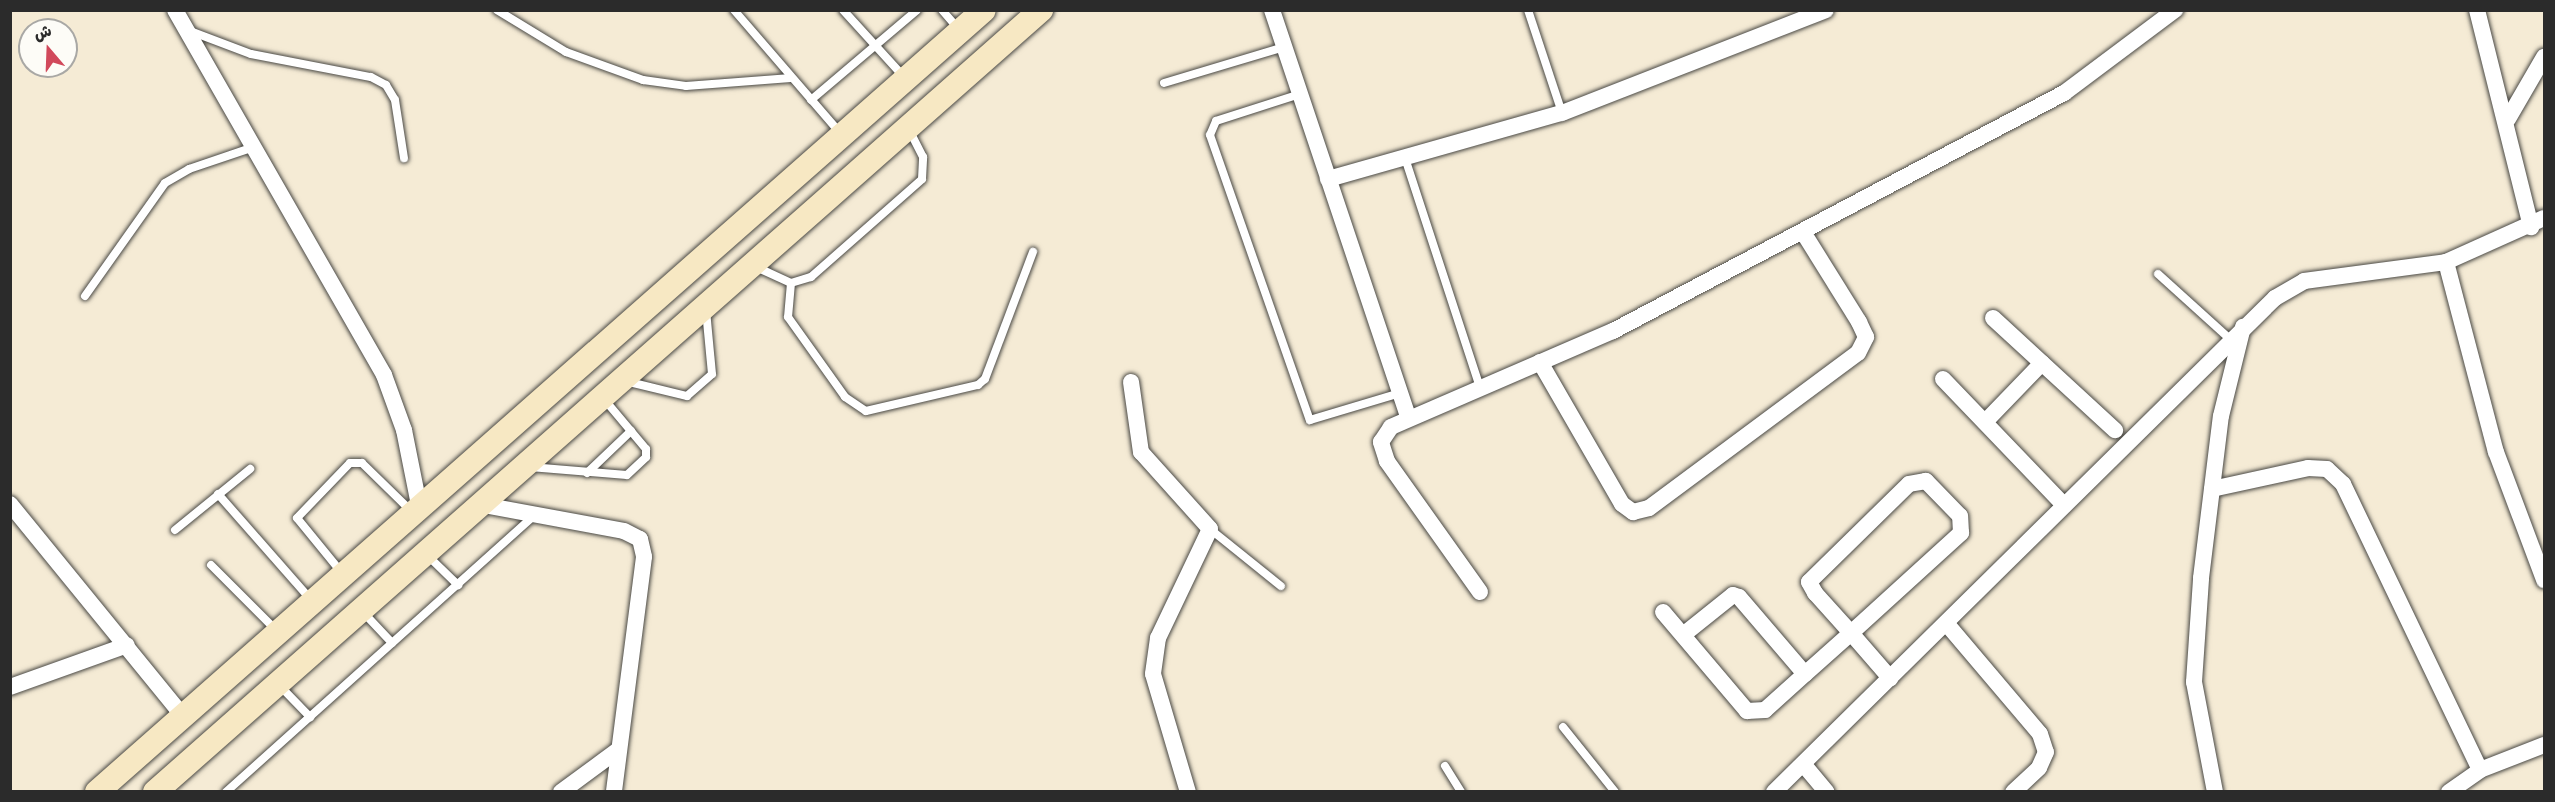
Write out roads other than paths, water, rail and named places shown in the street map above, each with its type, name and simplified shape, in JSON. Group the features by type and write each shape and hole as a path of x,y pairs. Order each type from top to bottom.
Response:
{"street":[{"path":"175,10 181,28 384,375 404,430 416,509"},
{"path":"96,792 984,10"},
{"path":"161,789 277,682 520,466 1041,10"},
{"path":"1272,10 1408,417"},
{"path":"1328,179 1562,113 1826,10"},
{"path":"1480,592 1387,461 1381,442 1408,417 1613,331 1803,232 2064,93 2175,10"},
{"path":"1774,792 1804,765 2243,325 2304,281 2446,262 2537,223 2477,10"},
{"path":"2508,119 2544,57"},
{"path":"1540,362 1622,504 1634,512 1649,508 1858,353 1866,337 1860,322 1803,232"},
{"path":"2446,262 2496,452 2544,580"},
{"path":"1993,318 2115,430"},
{"path":"2215,792 2194,682 2212,489 2222,416 2243,325"},
{"path":"1985,422 2042,363"},
{"path":"1943,379 2064,505"},
{"path":"1131,382 1141,452 1210,529 1158,638 1153,674 1188,792"},
{"path":"2212,489 2308,468 2327,469 2343,484 2480,770"},
{"path":"1663,612 1755,714 1805,674 1851,633 1961,533 1960,516 1926,481 1909,484 1809,582 1851,633 1890,678"},
{"path":"10,504 182,715"},
{"path":"478,504 624,531 640,539 644,557 614,792"},
{"path":"1683,636 1733,595 1739,597 1805,674"},
{"path":"1946,623 2040,734 2046,752 2039,768 2013,792"},
{"path":"10,687 127,645"},
{"path":"2449,792 2480,770 2544,745"},
{"path":"561,792 618,750"},
{"path":"1804,765 1827,792"}],"lane":[{"path":"497,10 509,13 566,52 643,80 686,86 791,78"},
{"path":"734,10 842,135"},
{"path":"843,10 906,79"},
{"path":"811,100 917,10"},
{"path":"942,10 960,31"},
{"path":"1528,10 1562,113"},
{"path":"181,28 251,54 371,77 387,85 395,100 404,158"},
{"path":"1164,83 1284,47"},
{"path":"1300,94 1216,121 1210,135 1310,420 1400,393"},
{"path":"750,264 791,283 811,277 922,179 923,157 908,128"},
{"path":"85,296 165,183 189,169 251,148"},
{"path":"1405,158 1480,387"},
{"path":"791,283 788,317 845,397 866,411 978,385 985,379 1033,252"},
{"path":"2158,274 2230,339"},
{"path":"610,388 680,396 712,374 705,304"},
{"path":"520,466 619,477 633,469 646,449 631,431 610,388"},
{"path":"587,473 631,431"},
{"path":"342,574 297,518 350,463 362,463 416,509"},
{"path":"175,530 250,469"},
{"path":"218,495 312,600"},
{"path":"226,792 536,515"},
{"path":"1210,529 1281,586"},
{"path":"424,552 458,585"},
{"path":"211,564 277,631"},
{"path":"360,608 392,643"},
{"path":"277,682 310,717"},
{"path":"1563,727 1615,792"},
{"path":"1445,766 1461,792"}]}
